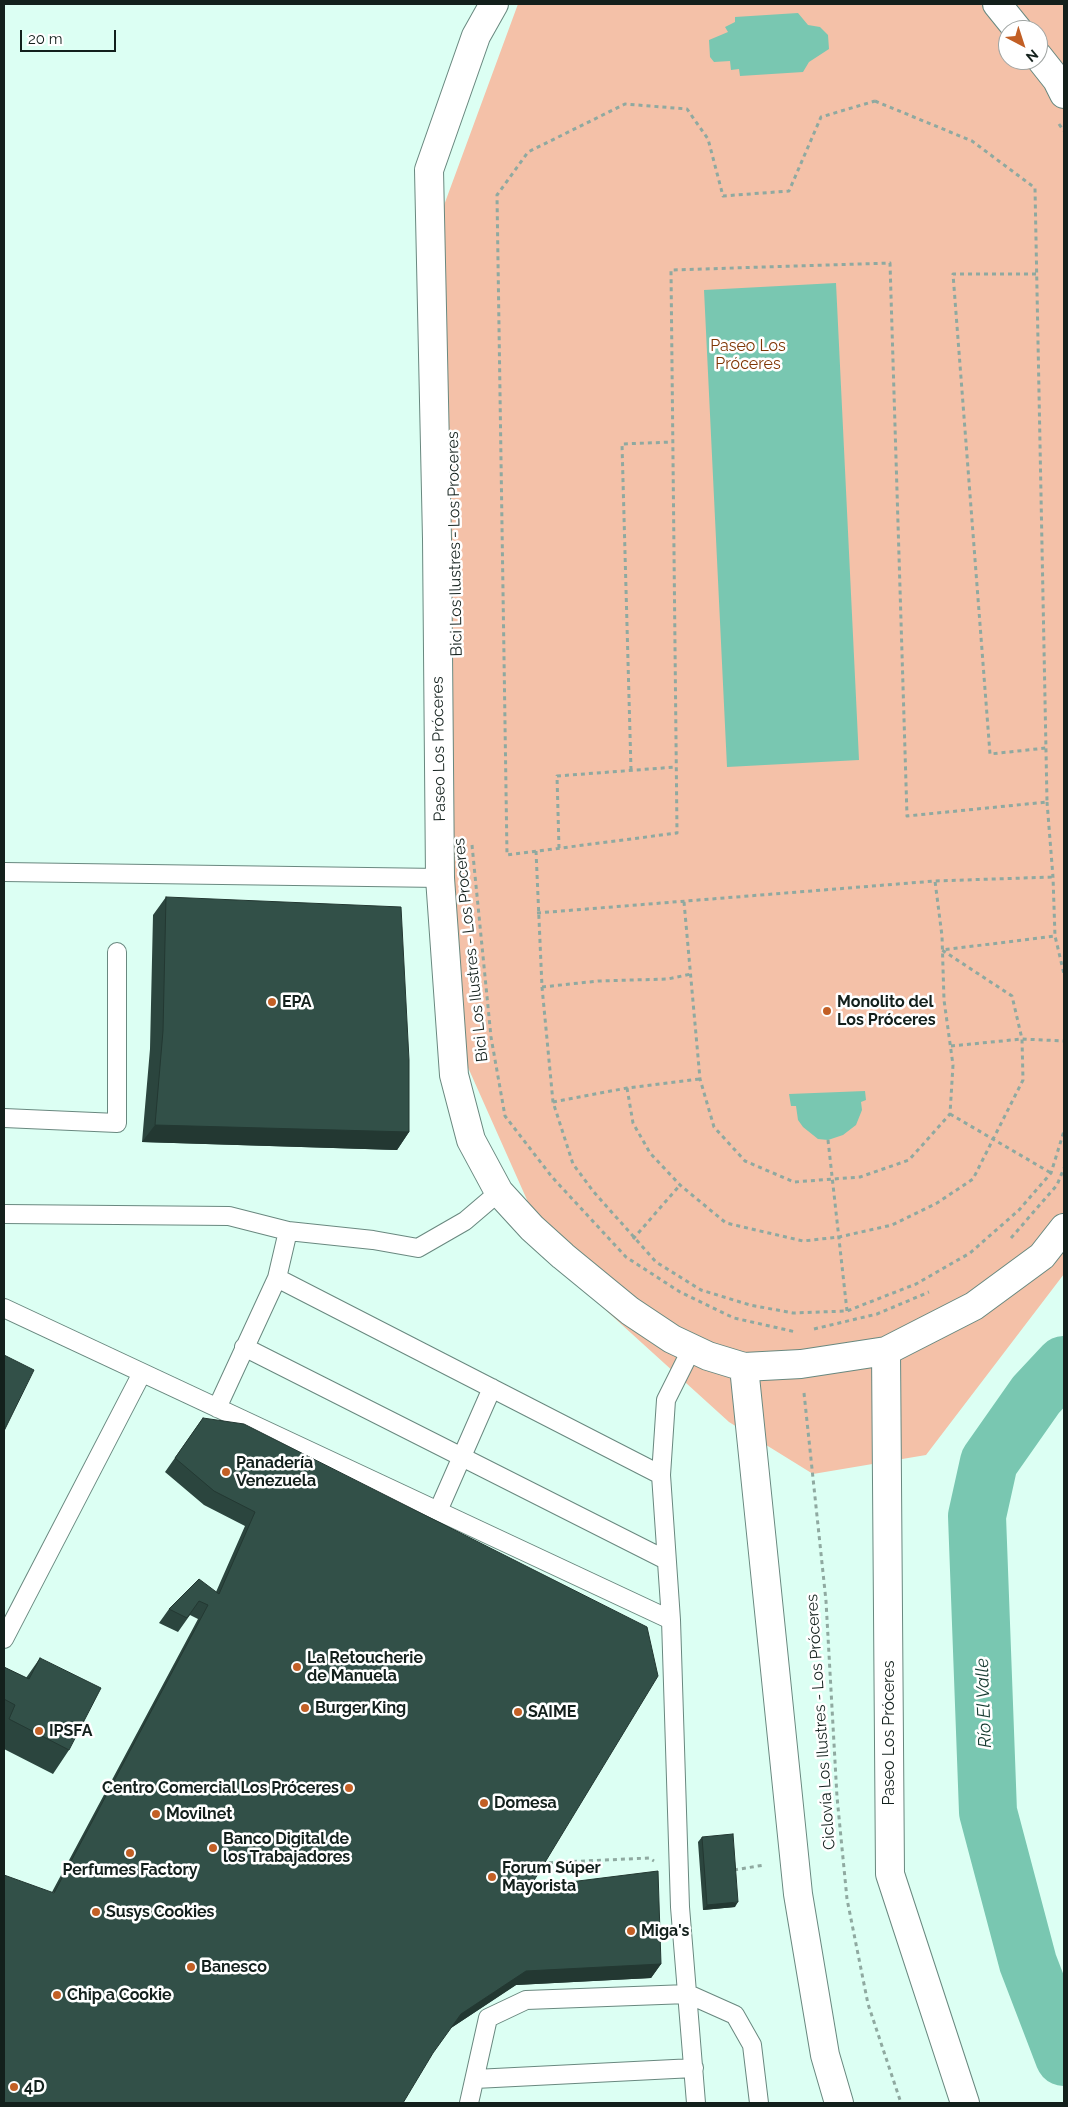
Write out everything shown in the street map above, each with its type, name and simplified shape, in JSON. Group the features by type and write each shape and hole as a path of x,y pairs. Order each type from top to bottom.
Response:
{"street":[{"name":"Paseo Los Próceres","path":"494,4 476,36 428,170 437,539 440,878 454,1075 471,1140 500,1192 532,1228 563,1256 630,1311 672,1339 708,1356 744,1367 801,1364 886,1351 974,1306 1042,1256 1064,1228"},
{"path":"997,4 1010,20"},
{"path":"1048,69 1057,80 1064,94"},
{"name":"Paseo Los Próceres","path":"886,1351 890,1874 965,2103"},
{"path":"744,1367 795,1861 825,2055 839,2103"}],"lane":[{"path":"4,872 440,878"},
{"path":"4,1118 117,1123 116,952"},
{"path":"4,1214 230,1216 288,1230 373,1240 418,1248 465,1221 500,1192"},
{"path":"217,1408 277,1278 288,1230"},
{"path":"277,1278 661,1474"},
{"path":"4,1308 671,1620"},
{"path":"244,1347 666,1560"},
{"path":"692,1348 666,1400 661,1474 671,1620 678,1870 696,2103"},
{"path":"4,1639 11,1612 142,1373"},
{"path":"438,1511 492,1388"},
{"path":"469,2103 488,2018 526,2000 688,1994 735,2015 752,2045 759,2103"},
{"path":"475,2079 694,2068"}],"path":[{"path":"1047,802 907,816 890,263 670,270 677,833 507,855 497,196 528,152 626,104 687,110 708,138 723,196 789,190 821,117 875,101 972,141 1035,188 1047,802 1054,877 1055,936 1064,974"},
{"path":"1036,274 953,274 990,754 1046,748"},
{"path":"630,770 622,444 672,442"},
{"path":"559,848 557,776 676,767"},
{"name":"Bici Los Ilustres - Los Proceres","path":"472,844 492,1037 505,1116 552,1177 626,1257 680,1292 734,1318 798,1332"},
{"path":"536,851 537,914 553,1102 573,1164 633,1239 656,1262 701,1290 750,1305 793,1313 847,1311 916,1284 970,1253 1019,1210 1051,1173 1064,1131"},
{"path":"537,914 935,881 1054,877"},
{"path":"684,902 700,1079 714,1126 745,1161 794,1182 832,1179 860,1176 909,1160 950,1114 953,1065 944,1000 942,950 935,881"},
{"path":"942,950 1055,936"},
{"path":"626,1088 634,1123 650,1153 680,1185 726,1223 803,1241 839,1237 892,1226 937,1202 973,1179 1023,1080 1022,1039 1012,996 942,950"},
{"path":"542,987 598,981 668,979 691,974"},
{"path":"951,1046 1022,1039 1064,1041"},
{"path":"553,1102 626,1088 700,1079"},
{"path":"950,1114 1051,1173"},
{"path":"828,1140 847,1311"},
{"path":"1006,1242 1057,1185 1064,1168"},
{"path":"633,1239 680,1185"},
{"path":"807,1330 878,1314 930,1292"},
{"name":"Ciclovía Los Ilustres - Los Próceres","path":"798,1332 826,1601 837,1797 847,1899 868,2004 901,2103"},
{"path":"539,1863 649,1858 678,1870"},
{"path":"728,1870 795,1861"}],"green space":[{"name":"Paseo Los Próceres","path":"518,4 1064,4 1064,1274 926,1455 813,1474 729,1422 556,1265 438,1000 429,246"}],"shaded area":[{"path":"798,13 808,25 820,27 828,35 829,49 809,62 803,72 740,76 739,69 731,70 730,61 714,62 710,57 709,40 728,32 725,27 735,22 735,17"},
{"path":"836,283 859,760 727,767 704,290"},
{"path":"865,1091 866,1100 861,1102 862,1110 856,1125 843,1135 828,1140 818,1139 803,1127 798,1120 796,1106 791,1106 789,1094"}],"building":[{"name":"EPA","path":"166,897 401,907 409,1060 409,1132 155,1125 163,1031"},
{"path":"4,1355 34,1370 4,1431"},
{"name":"Centro Comercial Los Próceres","path":"203,1418 244,1424 647,1627 658,1676 530,1887 658,1871 661,1964 526,1971 461,2014 433,2053 403,2103 4,2103 4,1875 54,1893 208,1605 199,1601 187,1618 169,1609 199,1579 219,1594 255,1512 214,1491 175,1458"},
{"path":"40,1658 101,1688 69,1750 9,1719 15,1705 4,1699 4,1667 29,1679"},
{"path":"733,1834 738,1902 707,1905 702,1837"}],"waterway":[{"name":"Río El Valle","path":"1064,1365 1036,1395 989,1462 977,1516 988,1812 1028,1963 1064,2057"}],"place":[{"name":"EPA","path":"272,1002"},
{"name":"Monolito del Los Próceres","path":"827,1011"},
{"name":"Panadería Venezuela","path":"226,1472"},
{"name":"La Retoucherie de Manuela","path":"297,1667"},
{"name":"Burger King","path":"305,1708"},
{"name":"SAIME","path":"518,1712"},
{"name":"IPSFA","path":"39,1731"},
{"name":"Centro Comercial Los Próceres","path":"349,1788"},
{"name":"Domesa","path":"484,1803"},
{"name":"Movilnet","path":"156,1814"},
{"name":"Banco Digital de los Trabajadores","path":"213,1848"},
{"name":"Perfumes Factory","path":"130,1853"},
{"name":"Forum Súper Mayorista","path":"492,1877"},
{"name":"Susys Cookies","path":"96,1912"},
{"name":"Miga's","path":"631,1931"},
{"name":"Banesco","path":"191,1967"},
{"name":"Chip a Cookie","path":"57,1995"},
{"name":"4D","path":"14,2087"}]}
